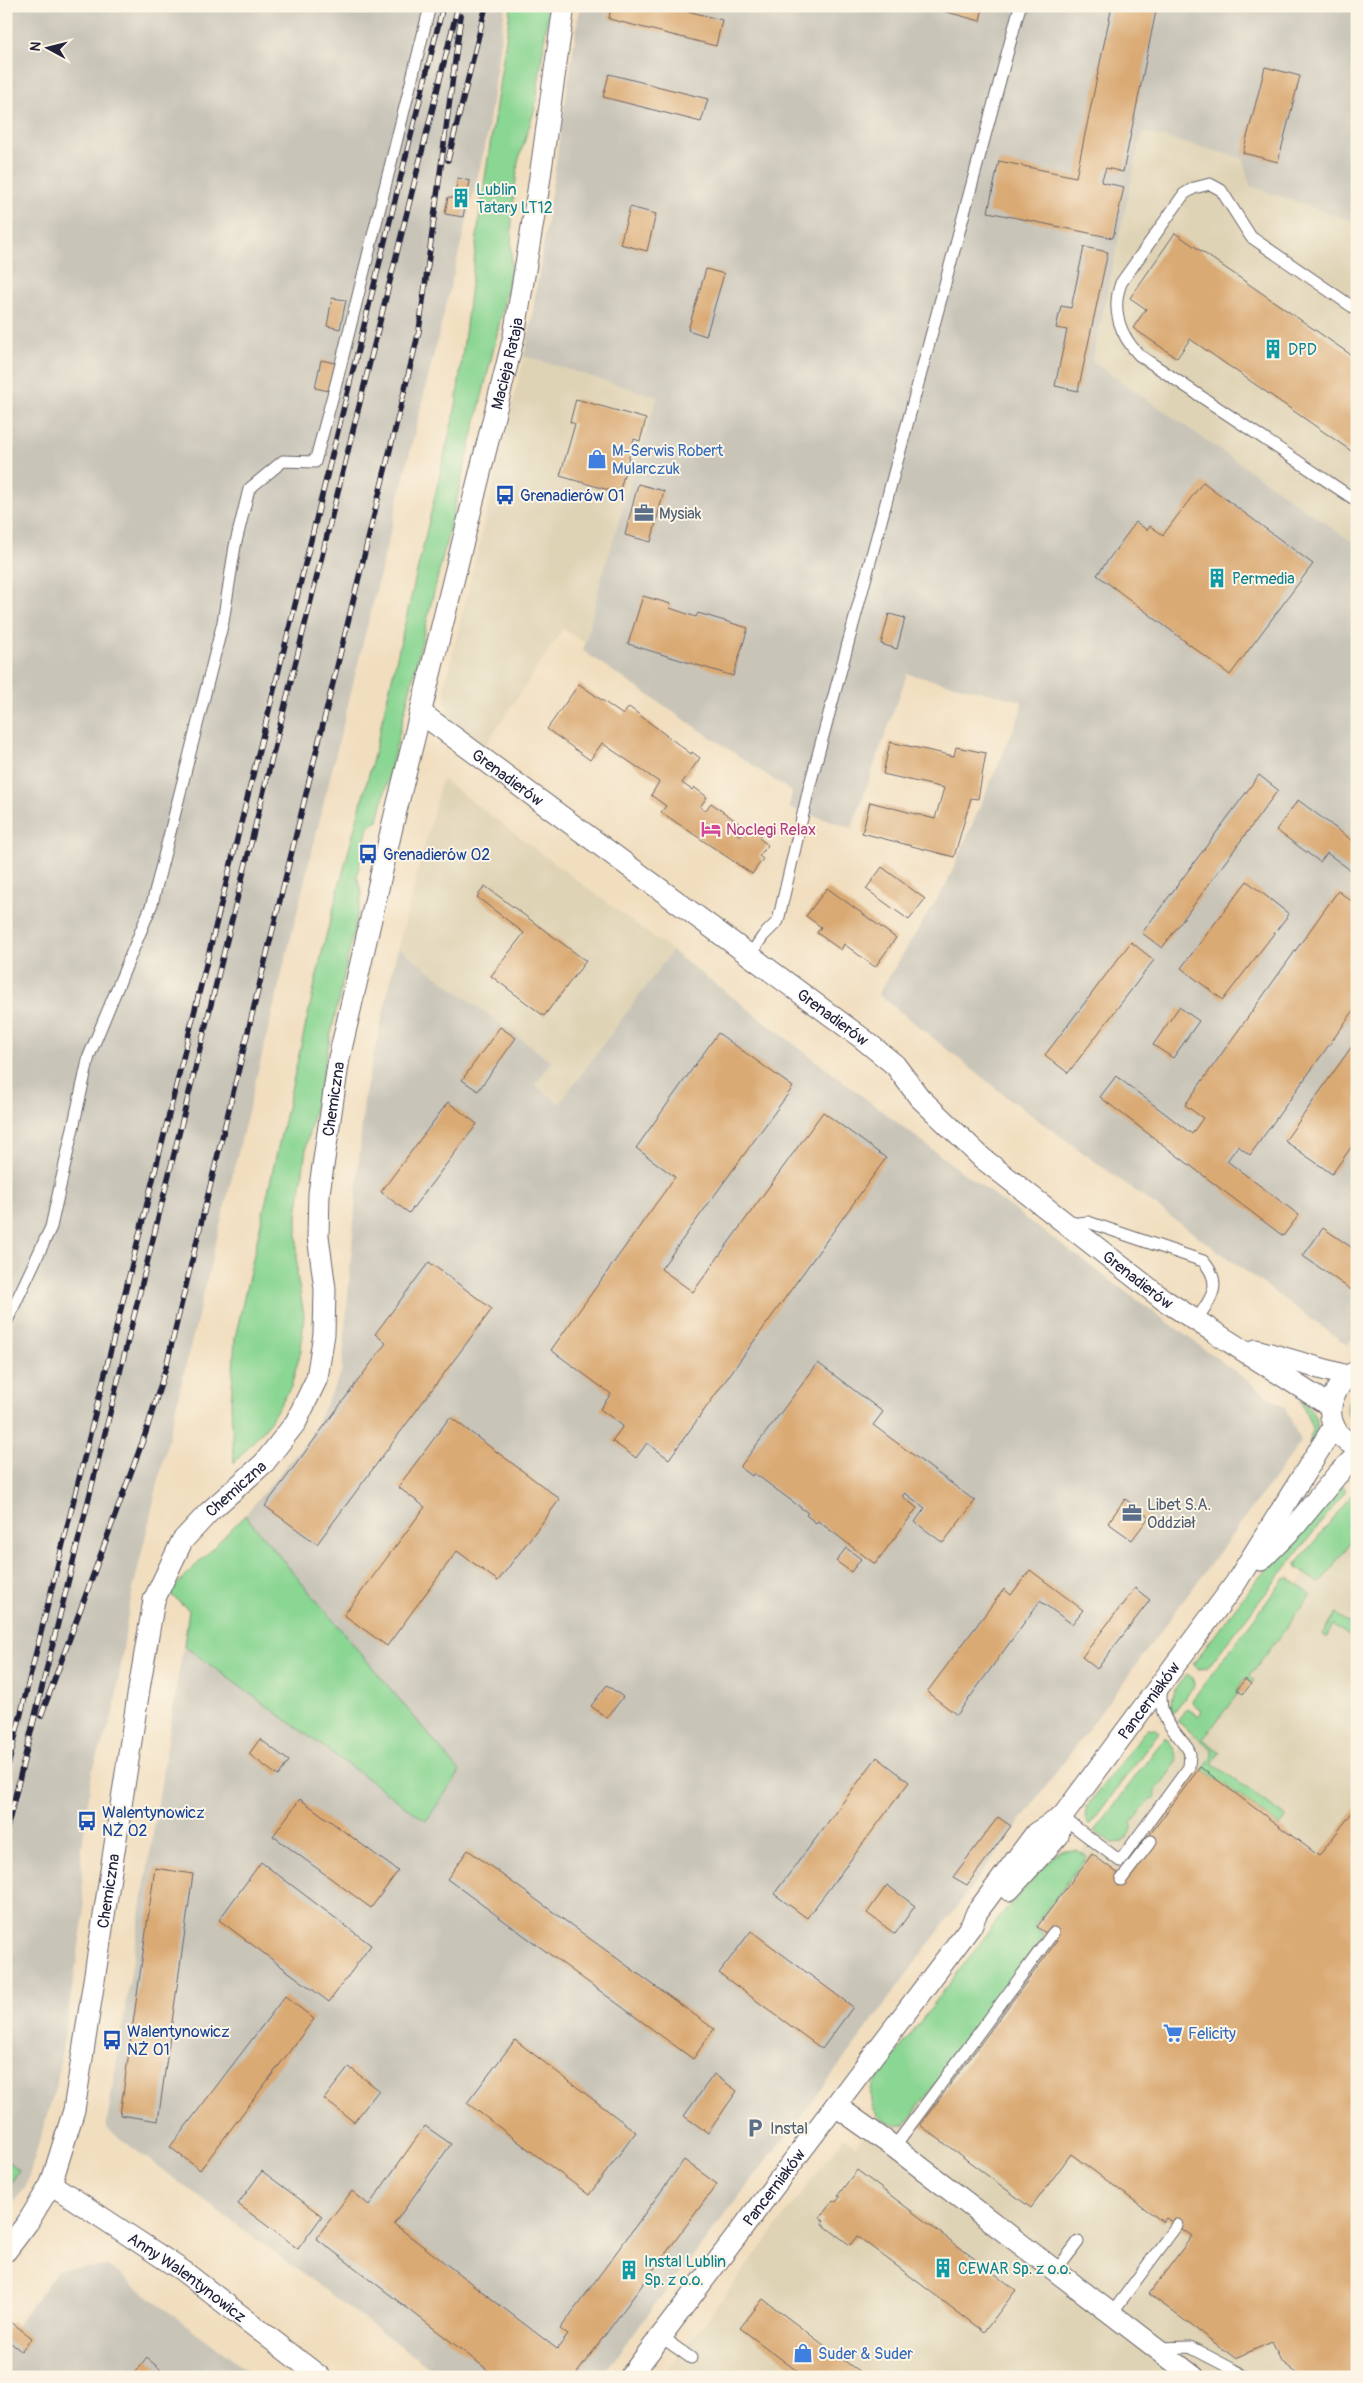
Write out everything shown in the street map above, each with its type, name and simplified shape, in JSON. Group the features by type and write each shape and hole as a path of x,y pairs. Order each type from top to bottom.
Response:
{"street":[{"name":"Macieja Rataja","path":"421,713 514,336 538,191 564,6"},
{"name":"Grenadierów","path":"421,713 750,955 895,1065 919,1097 982,1158 1164,1300 1227,1340"},
{"name":"Chemiczna","path":"6,2252 28,2222 50,2184 74,2110 138,1689 154,1600 182,1542 209,1512 264,1463 296,1422 317,1378 324,1334 325,1289 318,1236 319,1193 328,1118 339,1058 421,713"},
{"path":"1227,1340 1278,1357 1352,1373"},
{"path":"1227,1340 1332,1416 1341,1436 1357,1446"},
{"name":"Pancerniaków","path":"630,2377 971,1926 976,1912 1036,1833 1062,1817 1235,1584 1332,1416 1338,1384 1352,1373"},
{"name":"Pancerniaków","path":"1235,1584 1295,1526 1337,1475 1357,1455"},
{"path":"836,2106 894,2147 1194,2377"},
{"name":"Anny Walentynowicz","path":"50,2184 183,2271 320,2377"}],"lane":[{"path":"6,1323 52,1227 90,1056 152,904 223,622 234,546 248,488 283,461 314,462 337,380 430,6"},
{"path":"750,955 763,936 778,921 814,771 1020,6"},
{"path":"1357,310 1251,237 1221,190 1210,184 1194,188 1184,194 1121,283 1116,297 1123,336 1139,354 1357,501"},
{"path":"1068,1224 1088,1222 1204,1261 1213,1271 1215,1285 1211,1298 1196,1320"},
{"path":"1062,1817 1120,1862 1188,1768 1190,1754 1188,1749 1165,1720 1162,1705 1164,1680"},
{"path":"1121,1880 1151,1841"},
{"path":"894,2147 1053,1933"},
{"path":"1112,2313 1177,2225"},
{"path":"1056,2271 1078,2242"},
{"path":"660,2336 691,2358"},
{"path":"1156,2348 1190,2347 1244,2377"}],"shaded area":[{"path":"6,6 505,6 487,138 181,1385 129,1607 114,1712 92,1772 81,1854 84,1915 57,2082 26,2186 6,2212"},
{"path":"580,6 1357,6 1357,223 1250,186 1242,158 1142,132 1092,361 1357,545 1357,1332 1347,1345 1008,1098 878,994 947,883 1020,714 1022,701 907,674 852,828 789,808 792,792 583,651 601,580 657,397 524,356 531,324"},
{"name":"DPD","path":"1142,132 1242,158 1250,186 1357,223 1357,545 1092,361"},
{"path":"524,356 658,397 601,580 585,643 563,629 485,746 446,715 445,686"},
{"path":"442,779 672,951 561,1103 535,1085 552,1062 398,947"},
{"path":"398,947 552,1062 535,1085 560,1103 672,951 958,1169 1285,1408 1301,1442 824,2086 600,2377 442,2377 106,2128 189,1609 278,1675 245,1515 308,1440 342,1371 364,1098"},
{"path":"1357,1502 1357,2377 663,2377 844,2137 856,2146 1094,1834 1109,1845"},
{"path":"108,2266 256,2377 6,2377 6,2339 58,2270"}],"green space":[{"path":"511,6 549,6 535,108 518,162 512,214 511,270 495,343 378,820 368,827 357,876 362,894 307,1142 297,1215 297,1275 304,1315 301,1350 291,1387 266,1427 234,1463 231,1405 235,1338 324,944 374,755 456,406 481,205"},
{"path":"1357,1389 1357,1427 1349,1418 1347,1408 1350,1398"},
{"path":"1300,1400 1311,1410 1317,1421 1316,1434 1309,1447 1312,1428"},
{"path":"1342,1486 1345,1488 1345,1492 1207,1668 1199,1669 1193,1664 1255,1582"},
{"path":"1357,1489 1357,1534 1319,1584 1297,1568 1296,1564"},
{"path":"245,1515 460,1772 426,1821 184,1646 189,1610 169,1593"},
{"path":"1289,1578 1311,1595 1250,1676 1254,1680 1252,1683 1245,1678 1236,1690 1239,1692 1203,1739 1220,1752 1212,1763 1287,1817 1280,1826 1203,1769 1212,1756 1212,1749 1177,1721 1185,1710 1188,1709 1199,1716 1202,1710 1193,1704 1192,1700 1284,1579"},
{"path":"1336,1614 1357,1629 1357,1642 1334,1625 1326,1638 1323,1634"},
{"path":"1187,1674 1193,1678 1194,1686 1173,1713 1171,1707 1172,1696"},
{"path":"1147,1728 1155,1729 1159,1732 1089,1826 1085,1817 1087,1806"},
{"path":"1165,1737 1174,1748 1177,1762 1155,1792 1155,1797 1149,1801 1132,1823 1132,1829 1123,1842 1111,1843 1095,1831"},
{"path":"1077,1850 1087,1857 1034,1926 1045,1935 905,2125 889,2123 882,2119 877,2114 871,2100 873,2084 1006,1909 1055,1855 1061,1851"},
{"path":"6,2160 19,2170 6,2191"}],"building":[{"path":"611,6 668,6 722,20 716,46 609,19"},
{"path":"925,6 983,6 980,21"},
{"path":"1084,6 1104,6 1103,11"},
{"path":"1112,6 1157,6 1123,172 1106,168 1101,182 1124,187 1113,238 988,212 999,161 1076,177"},
{"path":"1265,67 1300,76 1278,162 1243,153"},
{"path":"609,74 708,99 701,122 603,97"},
{"name":"Lublin Tatary LT12","path":"458,178 470,181 463,217 445,214 448,197 454,198"},
{"path":"630,207 656,214 647,251 620,244"},
{"name":"DPD","path":"1175,233 1357,359 1357,455 1190,339 1177,358 1133,328 1146,309 1130,298"},
{"path":"1084,247 1108,252 1078,391 1055,386 1067,330 1056,328 1061,306 1071,308"},
{"path":"706,269 724,274 706,336 688,330"},
{"path":"332,298 346,300 340,329 327,326"},
{"path":"321,360 335,363 329,391 315,388"},
{"name":"M-Serwis Robert Mularczuk","path":"576,399 646,419 640,441 634,439 619,493 560,476 575,424 570,422"},
{"name":"Permedia","path":"1203,482 1313,564 1230,675 1097,575 1136,522 1147,530 1150,526 1163,535"},
{"name":"Mysiak","path":"638,484 664,491 651,542 625,535"},
{"path":"643,596 671,604 670,608 696,617 698,613 748,628 733,676 628,644"},
{"path":"889,614 905,618 897,649 881,644"},
{"path":"579,684 623,715 629,707 691,754 692,752 700,758 682,783 692,790 694,787 707,797 700,807 705,811 711,803 740,824 735,832 740,836 748,826 761,836 759,838 768,845 759,856 763,859 752,874 661,812 666,806 651,795 659,782 602,743 590,760 547,729"},
{"path":"890,742 954,756 956,747 986,753 978,799 971,798 954,857 862,833 870,802 935,819 944,788 883,774"},
{"path":"1259,775 1278,790 1162,948 1142,933"},
{"path":"1298,800 1357,844 1357,875 1327,853 1320,862 1276,830"},
{"path":"882,867 925,899 909,920 866,889"},
{"path":"1247,881 1289,914 1223,1000 1181,968"},
{"path":"485,886 586,961 544,1016 491,976 524,933 477,897"},
{"path":"827,888 896,938 875,967 844,944 841,950 817,933 821,927 806,916"},
{"path":"1338,891 1357,905 1357,1006 1250,1155 1238,1146 1227,1161 1299,1215 1283,1236 1100,1097 1116,1076 1192,1134 1203,1118 1185,1105"},
{"path":"1131,942 1154,960 1068,1073 1045,1055"},
{"path":"1179,1007 1199,1021 1173,1058 1153,1045"},
{"path":"500,1027 516,1038 478,1091 462,1080"},
{"path":"718,1033 793,1087 661,1269 693,1292 823,1112 886,1158 669,1459 647,1443 636,1458 612,1441 623,1426 600,1409 611,1394 551,1350 675,1177 636,1148"},
{"path":"1357,1039 1357,1139 1332,1174 1285,1141"},
{"path":"448,1102 477,1124 409,1213 381,1192"},
{"path":"1323,1228 1357,1251 1357,1294 1303,1256"},
{"path":"429,1262 492,1309 317,1544 265,1506 386,1343 375,1334"},
{"path":"818,1363 883,1412 873,1425 975,1501 943,1543 915,1522 925,1508 905,1493 902,1496 917,1508 875,1564 818,1521 816,1523 806,1515 808,1513 754,1473 752,1476 740,1467"},
{"path":"450,1417 560,1499 498,1581 457,1551 387,1646 344,1615 425,1507 398,1487"},
{"path":"1125,1499 1149,1517 1132,1540 1108,1523"},
{"path":"846,1548 861,1559 851,1572 836,1561"},
{"path":"1030,1570 1083,1610 1072,1624 1040,1601 957,1715 927,1692 1004,1589 1011,1595"},
{"path":"1135,1588 1150,1600 1097,1669 1082,1657"},
{"path":"1245,1679 1251,1684 1243,1694 1237,1690"},
{"path":"607,1685 623,1697 607,1718 591,1706"},
{"path":"260,1739 289,1761 278,1776 249,1754"},
{"path":"877,1757 909,1782 807,1918 774,1894"},
{"name":"Felicity","path":"1200,1767 1319,1856 1357,1806 1357,2377 1302,2377 1281,2361 1272,2342 1235,2358 1149,2294 1192,2236 1166,2218 1163,2222 1071,2154 1031,2208 920,2125 1057,1941 1037,1927 1092,1854 1120,1875"},
{"path":"300,1799 398,1871 371,1908 273,1836"},
{"path":"998,1817 1011,1826 967,1885 953,1877"},
{"path":"468,1850 714,2029 693,2059 447,1879"},
{"path":"261,1862 371,1945 329,2002 219,1920"},
{"path":"155,1868 193,1874 158,2121 120,2115"},
{"path":"887,1885 915,1906 895,1934 867,1913"},
{"path":"751,1931 853,2007 822,2049 719,1973"},
{"path":"285,1996 314,2019 200,2170 170,2147"},
{"path":"515,2040 636,2132 589,2195 467,2103"},
{"path":"349,2067 379,2090 354,2122 324,2099"},
{"path":"714,2074 737,2091 708,2133 684,2116"},
{"path":"425,2126 451,2144 394,2224 557,2349 568,2335 560,2329 684,2160 717,2184 574,2377 497,2377 316,2238 352,2191 369,2205"},
{"name":"CEWAR Sp. z o.o.","path":"857,2170 1016,2290 984,2332 857,2236 850,2245 822,2224 824,2221 820,2218 833,2200 836,2202 840,2197 838,2195"},
{"path":"262,2171 322,2216 298,2249 238,2204"},
{"name":"Suder & Suder","path":"763,2299 866,2377 805,2377 740,2328"},
{"path":"11,2322 32,2338 21,2351 6,2339 6,2328"},
{"path":"147,2358 169,2377 132,2377"}],"railway":[{"path":"6,1774 443,6"},
{"path":"6,1833 458,6"},
{"path":"448,160 486,6"},
{"path":"41,1716 146,1432 166,1367 419,331 461,16"}],"place":[{"name":"Lublin Tatary LT12","path":"461,198"},
{"name":"DPD","path":"1273,349"},
{"name":"M-Serwis Robert Mularczuk","path":"597,459"},
{"name":"Grenadierów 01","path":"505,495"},
{"name":"Mysiak","path":"644,513"},
{"name":"Permedia","path":"1217,578"},
{"name":"Noclegi Relax","path":"711,829"},
{"name":"Grenadierów 02","path":"368,854"},
{"name":"Libet S.A. Oddział","path":"1132,1513"},
{"name":"Walentynowicz NŻ 02","path":"87,1821"},
{"name":"Felicity","path":"1173,2033"},
{"name":"Walentynowicz NŻ 01","path":"112,2040"},
{"name":"Instal","path":"755,2128"},
{"name":"CEWAR Sp. z o.o.","path":"943,2268"},
{"name":"Instal Lublin Sp. z o.o.","path":"629,2270"},
{"name":"Suder & Suder","path":"803,2353"}]}
